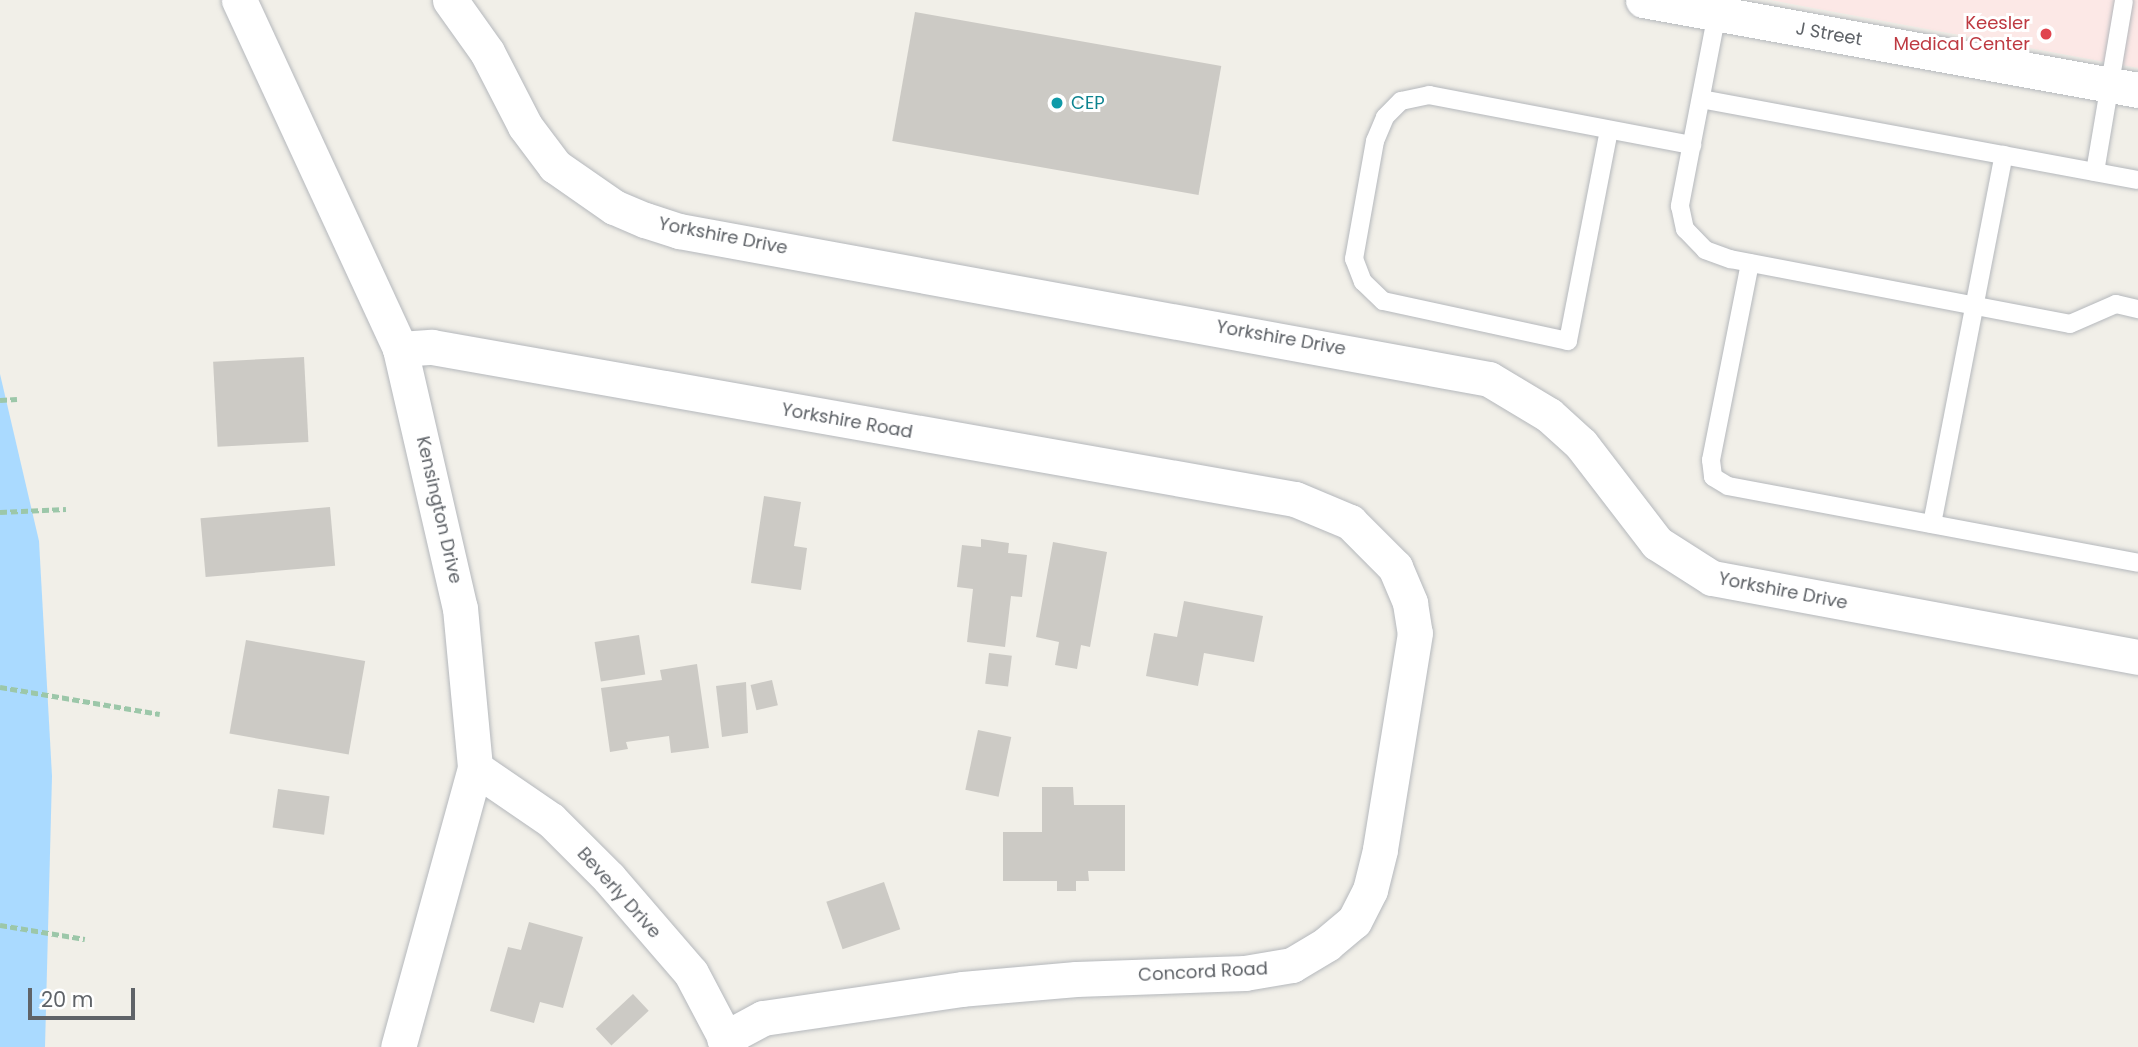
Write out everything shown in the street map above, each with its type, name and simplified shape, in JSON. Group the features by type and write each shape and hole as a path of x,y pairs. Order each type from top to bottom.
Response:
{"street":[{"name":"Kensington Drive","path":"239,0 400,349 460,608 475,768 398,1047"},
{"name":"Yorkshire Drive","path":"450,0 486,52 525,126 555,166 614,207 645,220 679,231 1489,379 1549,415 1573,436 1657,543 1712,578 2138,657"},
{"name":"J Street","path":"1643,0 1718,7 2124,88"},
{"name":"Yorkshire Road","path":"400,349 432,347 1295,499"},
{"name":"Concord Road","path":"727,1043 763,1018 962,989 1076,979 1245,973 1292,965 1354,921 1370,890 1380,850 1415,633 1410,603 1395,567 1377,545 1350,522 1295,499"},
{"name":"Beverly Drive","path":"475,768 551,820 609,878 691,972 727,1043"}],"lane":[{"path":"2095,172 2124,88 2126,2"},
{"path":"1718,7 1680,206 1685,229 1705,250 1750,263 2070,324 2116,304 2138,309"},
{"path":"1609,130 1568,341 1383,301 1363,282 1354,260 1375,141 1385,117 1401,102 1429,96 1692,145"},
{"path":"1700,99 2138,180"},
{"path":"1932,524 2004,155"},
{"path":"1750,263 1711,460 1713,477 1728,486 2138,563"}],"path":[{"path":"0,400 17,399"},
{"path":"0,512 66,509"},
{"path":"0,687 160,714"},
{"path":"0,925 85,939"}],"shaded area":[{"name":"Keesler Medical Center","path":"1770,0 2138,0 2138,68"}],"water":[{"path":"0,374 39,541 52,776 45,1047 0,1047"}],"building":[{"name":"CEP","path":"915,12 1221,66 1199,195 892,141"},
{"path":"304,357 308,442 218,447 213,362"},
{"path":"764,496 801,502 794,546 807,548 801,590 751,583"},
{"path":"330,507 335,566 206,577 200,518"},
{"path":"981,539 1009,543 1008,553 1027,555 1022,597 1011,596 1005,647 967,642 973,589 957,587 962,545 981,547"},
{"path":"1053,542 1107,552 1090,647 1081,645 1077,669 1055,665 1059,642 1036,637"},
{"path":"1184,601 1263,616 1254,662 1204,653 1198,686 1146,676 1154,633 1177,637"},
{"path":"639,635 645,675 601,682 595,642"},
{"path":"246,640 365,661 349,755 230,734"},
{"path":"989,653 1012,656 1008,687 985,684"},
{"path":"697,664 709,748 671,753 669,736 626,742 628,749 610,752 601,688 662,680 660,670"},
{"path":"772,680 778,705 756,710 751,685"},
{"path":"746,682 748,733 722,737 716,686"},
{"path":"978,730 1011,737 999,797 965,790"},
{"path":"1042,787 1073,787 1074,805 1125,805 1125,871 1088,871 1089,881 1076,881 1076,891 1057,891 1057,881 1003,881 1003,832 1042,832"},
{"path":"278,789 329,796 324,835 273,828"},
{"path":"884,882 900,929 843,949 826,902"},
{"path":"529,922 583,937 563,1008 540,1002 534,1023 490,1011 508,947 521,950"},
{"path":"633,994 649,1011 611,1046 596,1029"}],"place":[{"name":"Keesler Medical Center","path":"2046,34"},
{"name":"CEP","path":"1057,103"}]}
